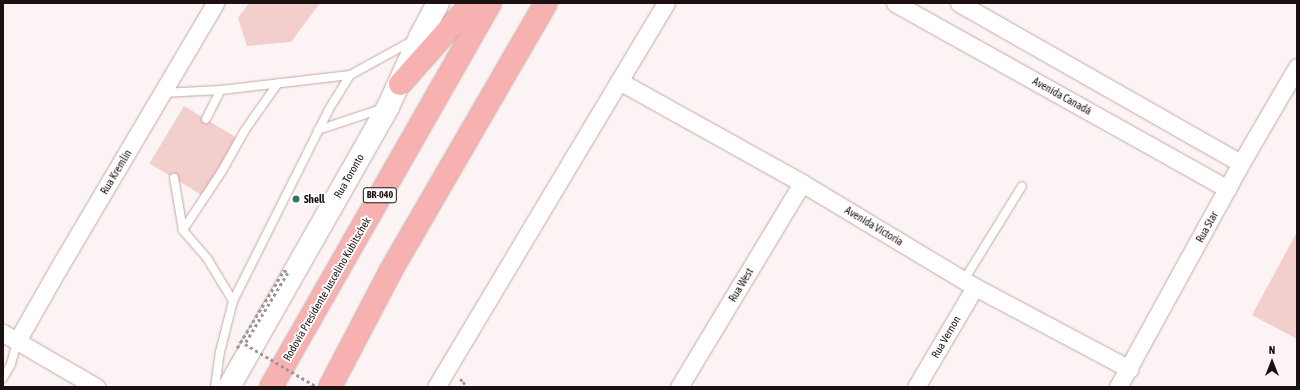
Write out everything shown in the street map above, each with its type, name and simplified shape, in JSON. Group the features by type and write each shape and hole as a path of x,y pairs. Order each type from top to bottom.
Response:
{"highway":[{"path":"400,84 472,3"},
{"name":"Rodovia Presidente Juscelino Kubitschek","path":"271,387 490,3"},
{"path":"330,387 390,272 546,3"}],"main road":[{"name":"Rua Toronto","path":"229,387 388,107 400,84 420,37 438,3"}],"street":[{"name":"Rua Kremlin","path":"10,337 58,269 215,3"},
{"path":"436,387 666,3"},
{"name":"Avenida Canadá","path":"895,3 1228,188"},
{"path":"959,3 1241,163"},
{"name":"Rua Star","path":"1118,387 1130,369 1241,163 1297,67"},
{"name":"Avenida Victoria","path":"619,81 802,183 969,283 1130,369"},
{"name":"Rua West","path":"679,387 802,183"},
{"name":"Rua Vernon","path":"916,387 969,283"},
{"path":"10,337 96,387"}],"lane":[{"path":"162,93 221,90 350,75 420,37"},
{"path":"215,387 220,352 232,301 318,130 350,75"},
{"path":"183,230 222,171 245,130 278,83"},
{"path":"206,119 221,90"},
{"path":"318,130 388,107"},
{"path":"174,178 183,230 207,258 232,301"},
{"path":"969,283 1022,186"},
{"path":"3,378 11,364 10,337"}],"path":[{"path":"237,348 284,270 288,273 245,344 317,387"}],"building":[{"path":"249,3 320,3 291,42 247,46 238,18"},
{"path":"184,106 238,138 203,196 149,163"},
{"path":"1297,232 1297,339 1252,315"}],"place":[{"name":"Shell","path":"296,199"}]}
